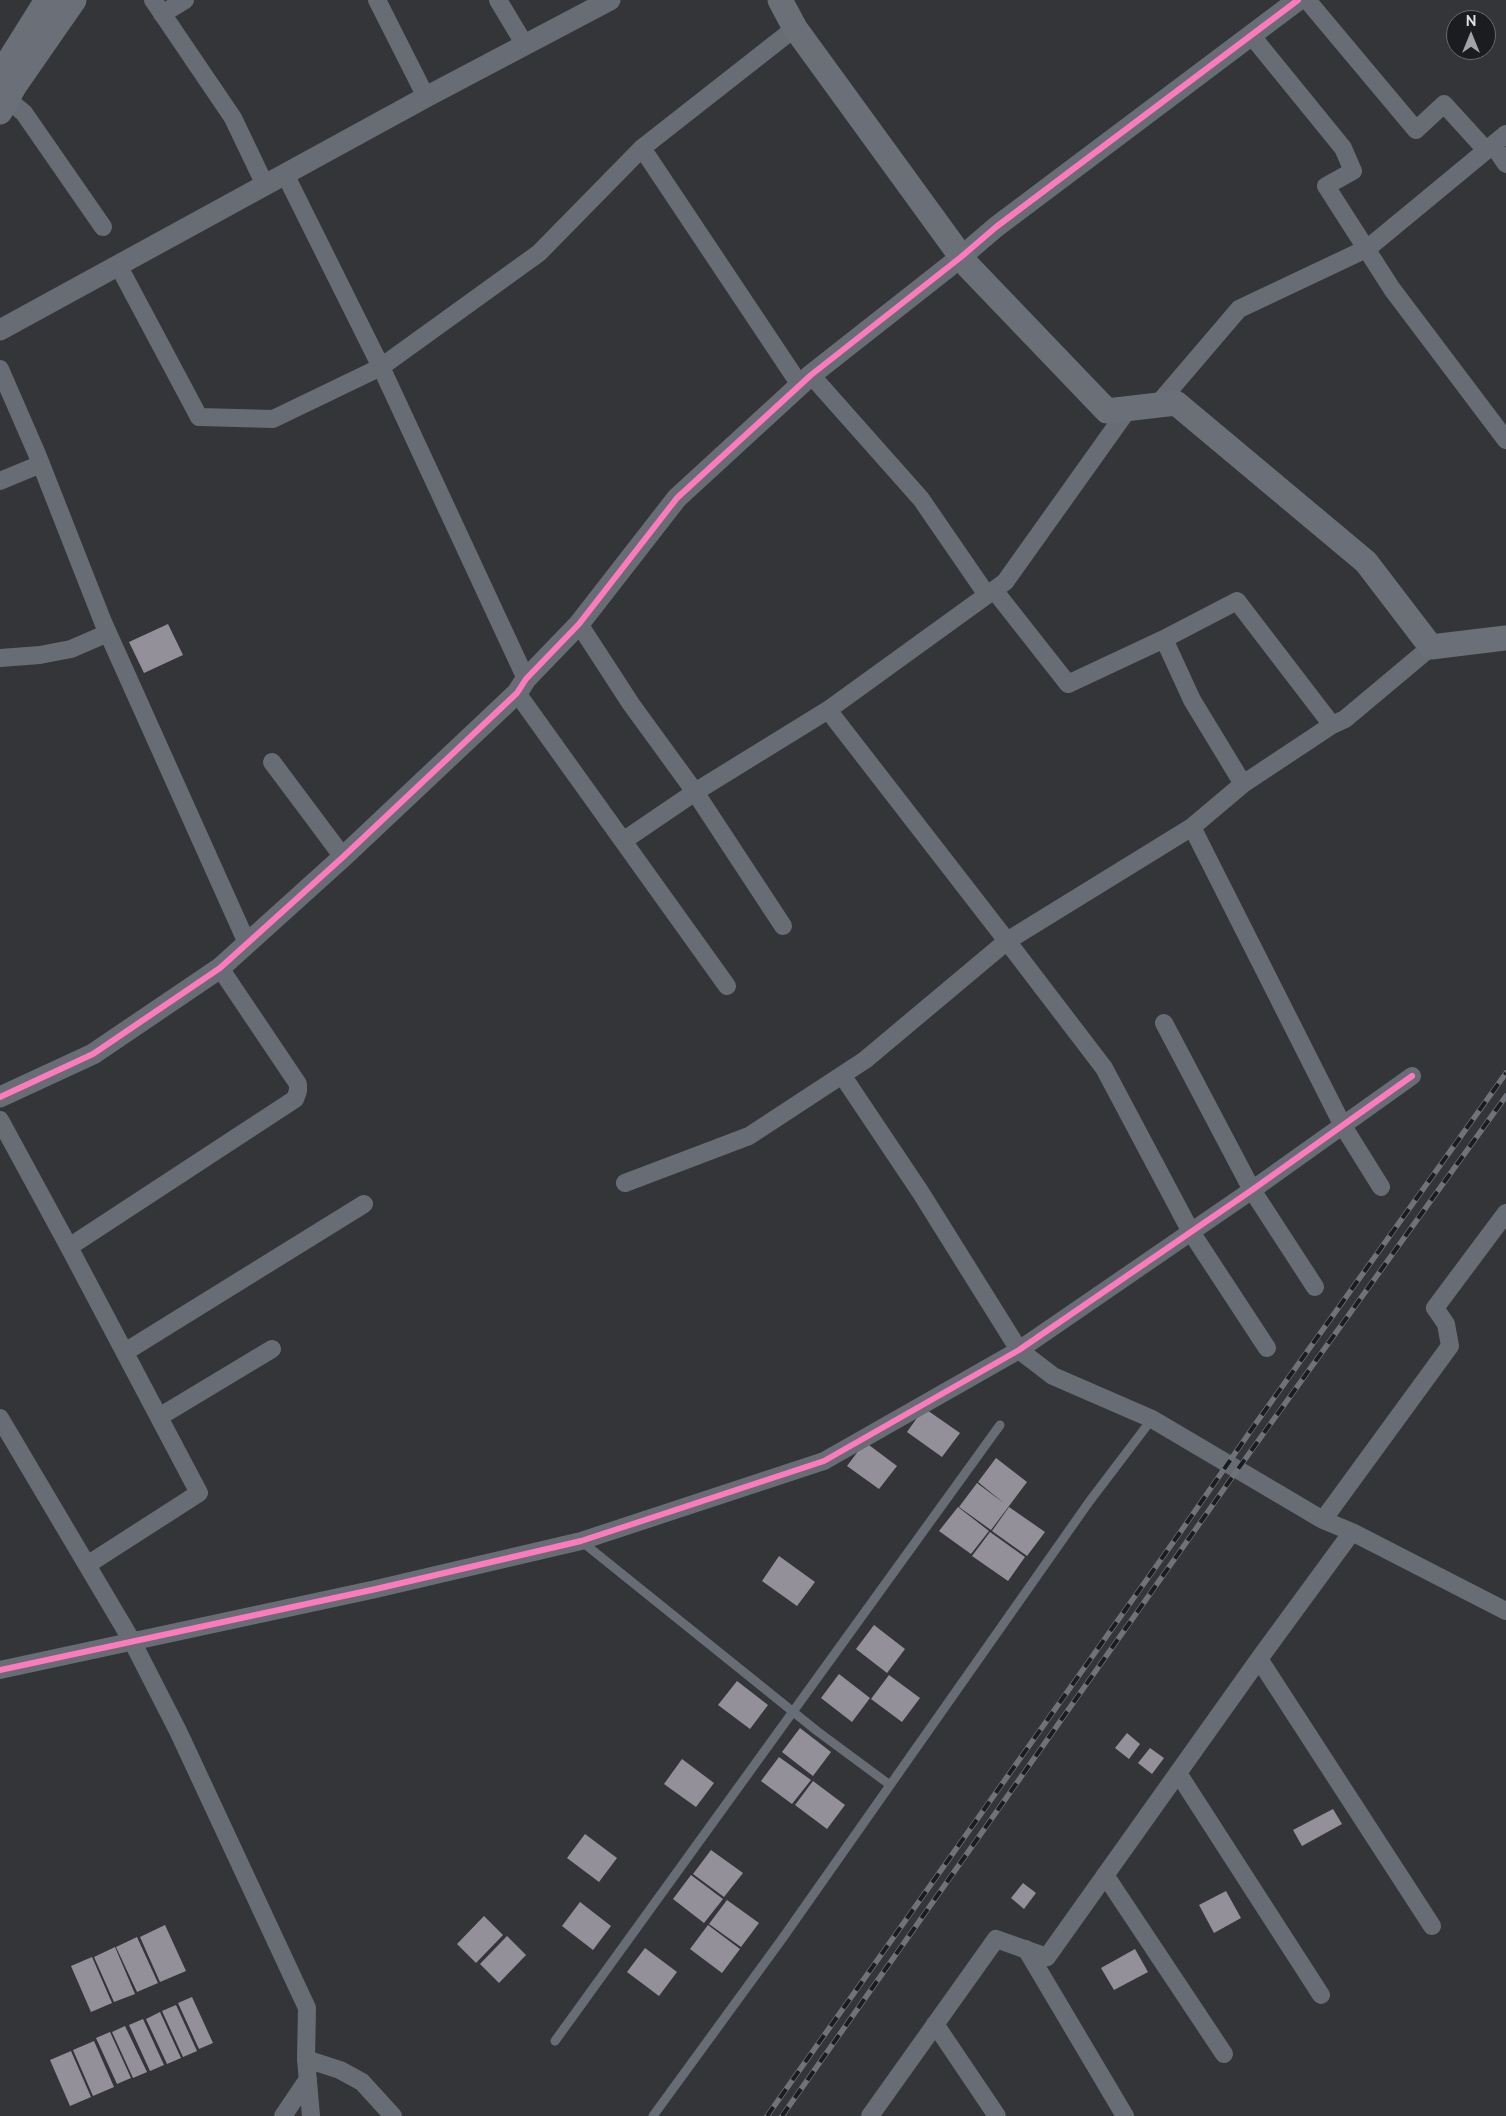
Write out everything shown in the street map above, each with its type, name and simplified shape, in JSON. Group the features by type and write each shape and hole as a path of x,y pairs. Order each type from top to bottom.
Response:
{"main road":[{"path":"2,94 47,0"},
{"path":"2,94 74,0"},
{"path":"780,0 795,28 961,257 1107,411 1176,403 1366,562 1431,647 1506,638"}],"street":[{"path":"184,0 157,7 232,118 265,185"},
{"path":"377,0 426,97"},
{"path":"498,0 525,45"},
{"path":"0,330 426,97 610,0"},
{"path":"0,1096 93,1054 220,968 343,857 522,686 579,624 677,498 805,380 961,257 996,227 1298,0"},
{"path":"1307,0 1416,130 1444,104 1495,143 1506,164"},
{"path":"118,266 199,417 273,419 381,367 539,252 642,148 795,28"},
{"path":"1251,35 1343,148 1354,171 1326,186 1368,248 1392,289 1506,440"},
{"path":"2,94 24,113 103,227"},
{"path":"1157,405 1238,309 1368,248 1495,143"},
{"path":"642,148 805,380 921,499 990,593 1068,684 1164,639 1237,601 1332,725"},
{"path":"285,174 381,367 522,686 623,841 727,986"},
{"path":"0,369 41,464 108,633 247,943"},
{"path":"623,841 695,792 828,710 1005,582 1129,408"},
{"path":"0,481 41,464"},
{"path":"579,624 631,704 695,792 784,926"},
{"path":"0,658 40,655 71,649 108,633"},
{"path":"1164,639 1192,700 1243,784"},
{"path":"625,1183 749,1136 865,1060 1007,941 1192,827 1243,784 1332,725 1345,719 1431,647"},
{"path":"828,710 1104,1068 1191,1232 1267,1348"},
{"path":"272,762 343,857"},
{"path":"1192,827 1343,1126 1381,1187"},
{"path":"69,1247 295,1099 298,1084 220,968"},
{"path":"1164,1023 1252,1190 1315,1287"},
{"path":"842,1075 921,1193 1019,1350 1053,1376 1152,1419 1323,1520 1352,1532 1506,1611"},
{"path":"0,1670 376,1589 581,1540 824,1461 1019,1350 1252,1190 1412,1076"},
{"path":"0,1120 199,1493 87,1565"},
{"path":"125,1352 364,1204"},
{"path":"1323,1520 1450,1346 1446,1324 1435,1308 1506,1213"},
{"path":"159,1417 272,1348"},
{"path":"0,1418 132,1641 178,1731 306,2008 306,2059 311,2116"},
{"path":"872,2115 996,1939 1047,1956 1352,1532"},
{"path":"1260,1658 1432,1926"},
{"path":"1178,1773 1321,1995"},
{"path":"1105,1875 1224,2054"},
{"path":"1026,1949 1125,2116"},
{"path":"935,2024 997,2116"},
{"path":"306,2059 340,2070 362,2082 393,2116"},
{"path":"283,2116 308,2079"}],"lane":[{"path":"652,2116 782,1939 1089,1502 1152,1419"},
{"path":"555,2041 1000,1426"},
{"path":"581,1540 793,1712 890,1785"}],"building":[{"path":"168,624 183,655 144,673 129,642"},
{"path":"924,1408 960,1433 942,1457 907,1432"},
{"path":"865,1442 897,1466 879,1489 847,1466"},
{"path":"996,1458 1027,1482 991,1530 959,1507 977,1483 1005,1504 978,1482"},
{"path":"958,1507 989,1531 971,1554 939,1531"},
{"path":"1009,1507 1045,1532 1027,1556 992,1531"},
{"path":"990,1532 1025,1557 1008,1581 972,1556"},
{"path":"779,1556 815,1582 797,1606 762,1581"},
{"path":"874,1625 905,1649 887,1673 856,1649"},
{"path":"839,1674 870,1698 852,1722 821,1698"},
{"path":"889,1675 920,1698 902,1722 871,1699"},
{"path":"737,1681 768,1705 750,1729 718,1705"},
{"path":"800,1728 831,1752 813,1776 782,1752"},
{"path":"1127,1733 1140,1744 1129,1759 1115,1748"},
{"path":"1150,1748 1164,1758 1152,1774 1138,1763"},
{"path":"779,1757 811,1780 792,1804 761,1781"},
{"path":"682,1759 714,1783 696,1807 664,1784"},
{"path":"813,1781 845,1805 827,1829 795,1805"},
{"path":"1333,1809 1342,1824 1302,1846 1293,1830"},
{"path":"585,1834 617,1858 599,1882 567,1858"},
{"path":"711,1850 743,1873 724,1897 693,1874"},
{"path":"691,1875 723,1899 704,1923 673,1899"},
{"path":"1023,1883 1036,1893 1024,1909 1011,1898"},
{"path":"1226,1891 1241,1918 1214,1933 1199,1905"},
{"path":"727,1900 759,1923 741,1947 709,1924"},
{"path":"580,1902 611,1926 593,1950 562,1926"},
{"path":"484,1916 503,1935 476,1963 457,1944"},
{"path":"165,1925 186,1971 160,1982 140,1937"},
{"path":"708,1925 740,1949 722,1973 690,1949"},
{"path":"507,1936 526,1955 499,1983 480,1964"},
{"path":"137,1937 158,1983 137,1992 116,1947"},
{"path":"115,1947 135,1994 114,2002 94,1957"},
{"path":"645,1948 677,1972 659,1996 627,1972"},
{"path":"1135,1949 1148,1972 1114,1990 1101,1968"},
{"path":"92,1957 112,2003 91,2012 71,1966"},
{"path":"192,1997 213,2043 199,2049 178,2003"},
{"path":"176,2005 197,2051 183,2057 162,2011"},
{"path":"160,2012 181,2058 167,2064 146,2019"},
{"path":"143,2019 164,2065 150,2071 129,2025"},
{"path":"125,2026 147,2072 133,2078 112,2032"},
{"path":"110,2032 131,2078 117,2084 96,2038"},
{"path":"94,2041 114,2087 93,2096 73,2050"},
{"path":"71,2051 91,2097 70,2106 50,2060"}],"railway":[{"path":"767,2116 1254,1426 1506,1073"},
{"path":"782,2116 1238,1469 1506,1096"}],"cycle path":[{"path":"0,1097 93,1054 220,968 343,857 517,693 526,679 579,624 677,498 811,375 961,257 996,227 1298,0"},
{"path":"0,1670 376,1589 581,1541 824,1461 1019,1350 1252,1190 1412,1076"}]}
